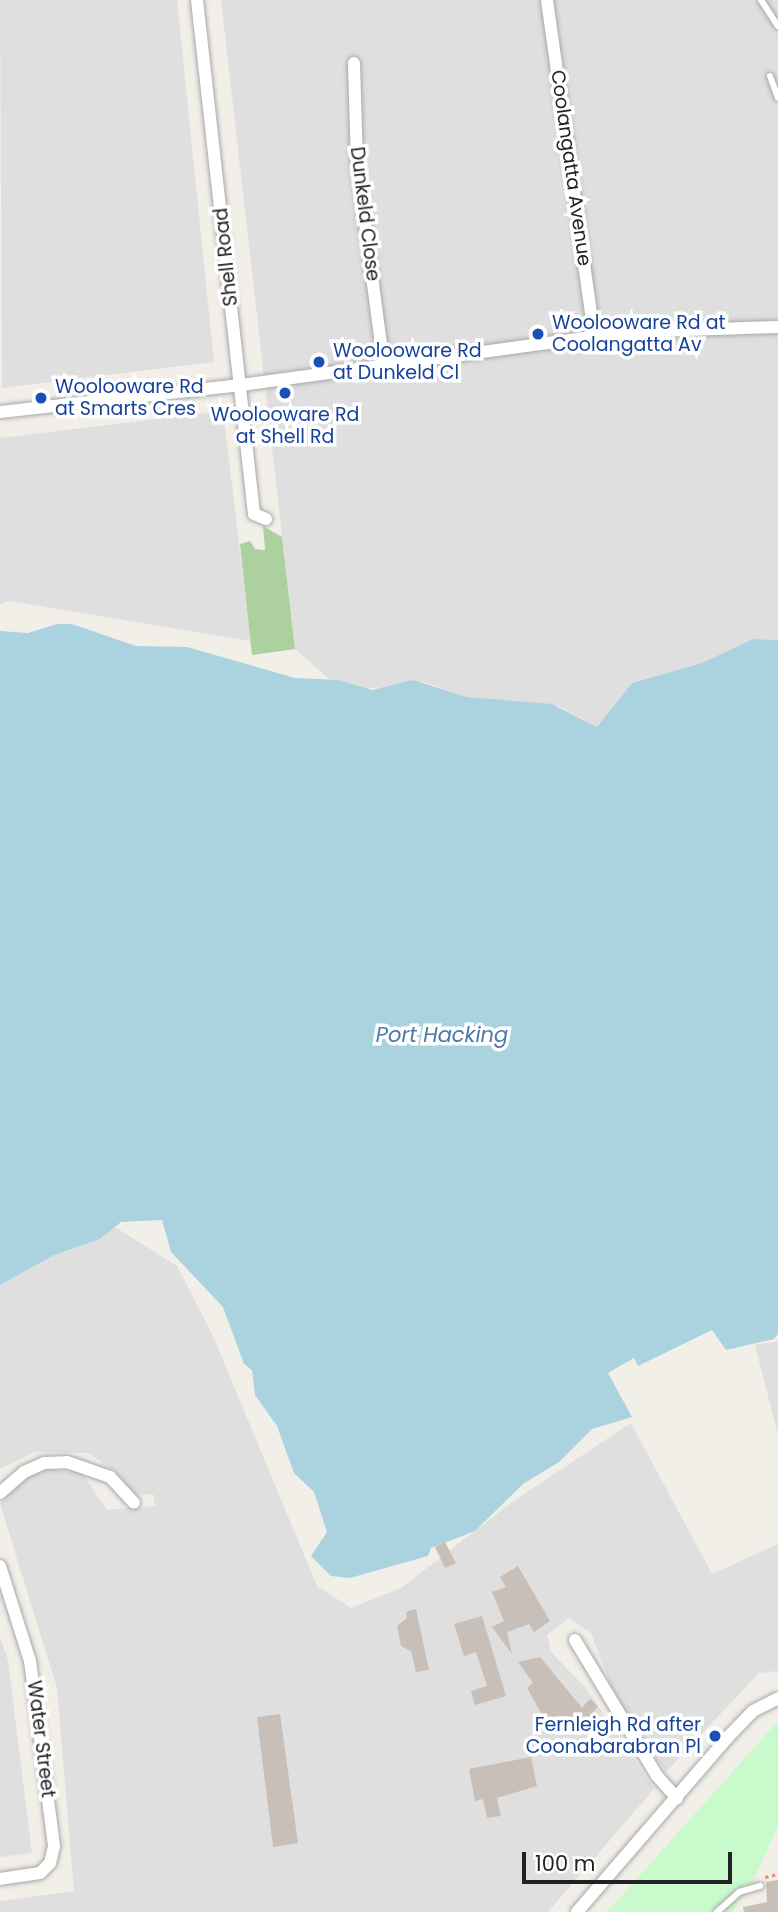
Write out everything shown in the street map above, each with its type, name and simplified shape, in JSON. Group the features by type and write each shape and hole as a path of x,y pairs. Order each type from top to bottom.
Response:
{"street":[{"name":"Shell Road","path":"197,0 255,516"},
{"name":"Coolangatta Avenue","path":"547,0 594,336"},
{"name":"Dunkeld Close","path":"354,63 357,164 384,366"},
{"path":"0,412 241,385 594,336 704,327 778,327"},
{"path":"0,1493 24,1472 44,1463 67,1462 110,1477 134,1503"},
{"name":"Water Street","path":"0,1566 30,1661 54,1846 50,1863 40,1873 0,1879"},
{"path":"575,1640 657,1776 677,1798"},
{"path":"577,1912 753,1712 778,1698"}],"lane":[{"path":"761,0 778,26"},
{"path":"770,76 778,98"},
{"path":"718,1912 739,1892 760,1886"}],"path":[{"path":"760,1886 766,1876 778,1874"}],"shaded area":[{"path":"0,0 177,0 214,362 2,388"},
{"path":"221,0 778,0 778,640 753,639 702,663 632,683 597,727 559,706 467,697 424,682 365,689 329,679 295,649"},
{"path":"223,411 251,641 8,601 0,605 0,438"},
{"path":"115,1227 177,1266 213,1336 317,1586 351,1608 401,1588 515,1500 631,1423 712,1574 778,1544 778,1671 759,1673 666,1772 618,1704 591,1633 569,1618 547,1635 551,1652 586,1688 654,1789 548,1912 0,1912 0,1901 74,1891 57,1688 0,1504 24,1477 47,1469 82,1473 107,1510 155,1506 153,1494 136,1495 115,1471 88,1453 34,1452 0,1469 0,1275"},
{"path":"778,1341 778,1435 755,1345"},
{"path":"0,1637 8,1660 32,1853 0,1857"}],"green space":[{"path":"263,526 282,537 295,649 252,655 240,544 250,541 255,549 265,550"},
{"path":"778,1721 778,1826 753,1881 732,1912 607,1912"}],"water":[{"name":"Port Hacking","path":"57,624 72,624 136,646 187,647 295,678 338,680 372,690 413,680 467,697 552,704 597,727 632,683 702,663 753,639 778,640 778,1334 774,1339 726,1350 712,1330 638,1366 634,1358 608,1373 632,1417 592,1429 559,1462 523,1484 475,1531 431,1548 428,1556 350,1578 331,1576 311,1556 327,1532 314,1492 294,1473 277,1426 255,1395 252,1370 244,1364 223,1307 171,1252 162,1220 121,1222 100,1239 54,1255 0,1285 0,631 28,633"}],"building":[{"path":"445,1542 456,1563 445,1568 435,1547"},
{"path":"518,1566 550,1621 534,1632 529,1624 507,1632 512,1654 492,1627 504,1621 492,1592 506,1587 500,1577"},
{"path":"416,1609 429,1670 416,1672 411,1651 401,1646 397,1626 407,1618 406,1612"},
{"path":"482,1616 506,1696 475,1705 471,1691 487,1686 476,1652 464,1656 454,1624"},
{"path":"540,1657 582,1708 590,1699 598,1706 590,1716 553,1734 527,1688 533,1683 518,1662"},
{"path":"280,1714 298,1843 273,1847 257,1717"},
{"path":"531,1757 537,1786 497,1798 501,1816 487,1818 483,1799 475,1801 469,1769"},
{"path":"778,1880 778,1912 744,1912 743,1907 767,1902 766,1882"}],"place":[{"name":"Woolooware Rd at Coolangatta Av","path":"538,334"},
{"name":"Woolooware Rd at Dunkeld Cl","path":"319,362"},
{"name":"Woolooware Rd at Shell Rd","path":"285,393"},
{"name":"Woolooware Rd at Smarts Cres","path":"41,398"},
{"name":"Fernleigh Rd after Coonabarabran Pl","path":"715,1736"}]}
